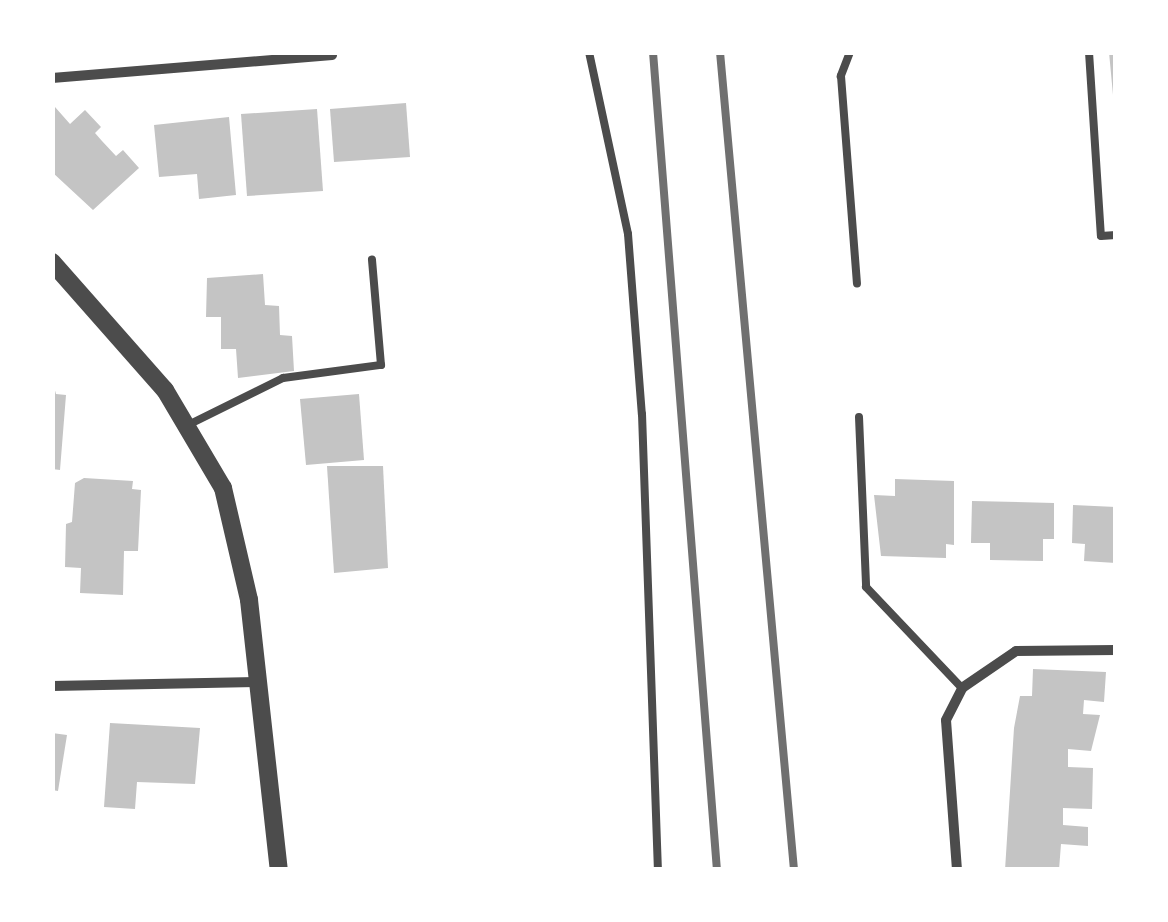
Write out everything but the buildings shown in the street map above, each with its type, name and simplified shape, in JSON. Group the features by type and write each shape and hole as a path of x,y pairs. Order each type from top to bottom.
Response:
{"street":[{"path":"52,78 332,55"},
{"path":"52,262 129,344 187,426 223,488 233,520 260,682 279,870"},
{"path":"957,870 946,720 962,688 1016,651 1116,650"},
{"path":"52,686 260,682"}],"lane":[{"path":"589,52 628,234 642,414 658,870"},
{"path":"850,52 841,76 857,283"},
{"path":"1089,52 1101,236 1116,235"},
{"path":"187,426 283,378 380,365 372,260"},
{"path":"859,417 866,586 962,688"}],"railway":[{"path":"653,52 717,870"},
{"path":"720,52 794,870"}]}
